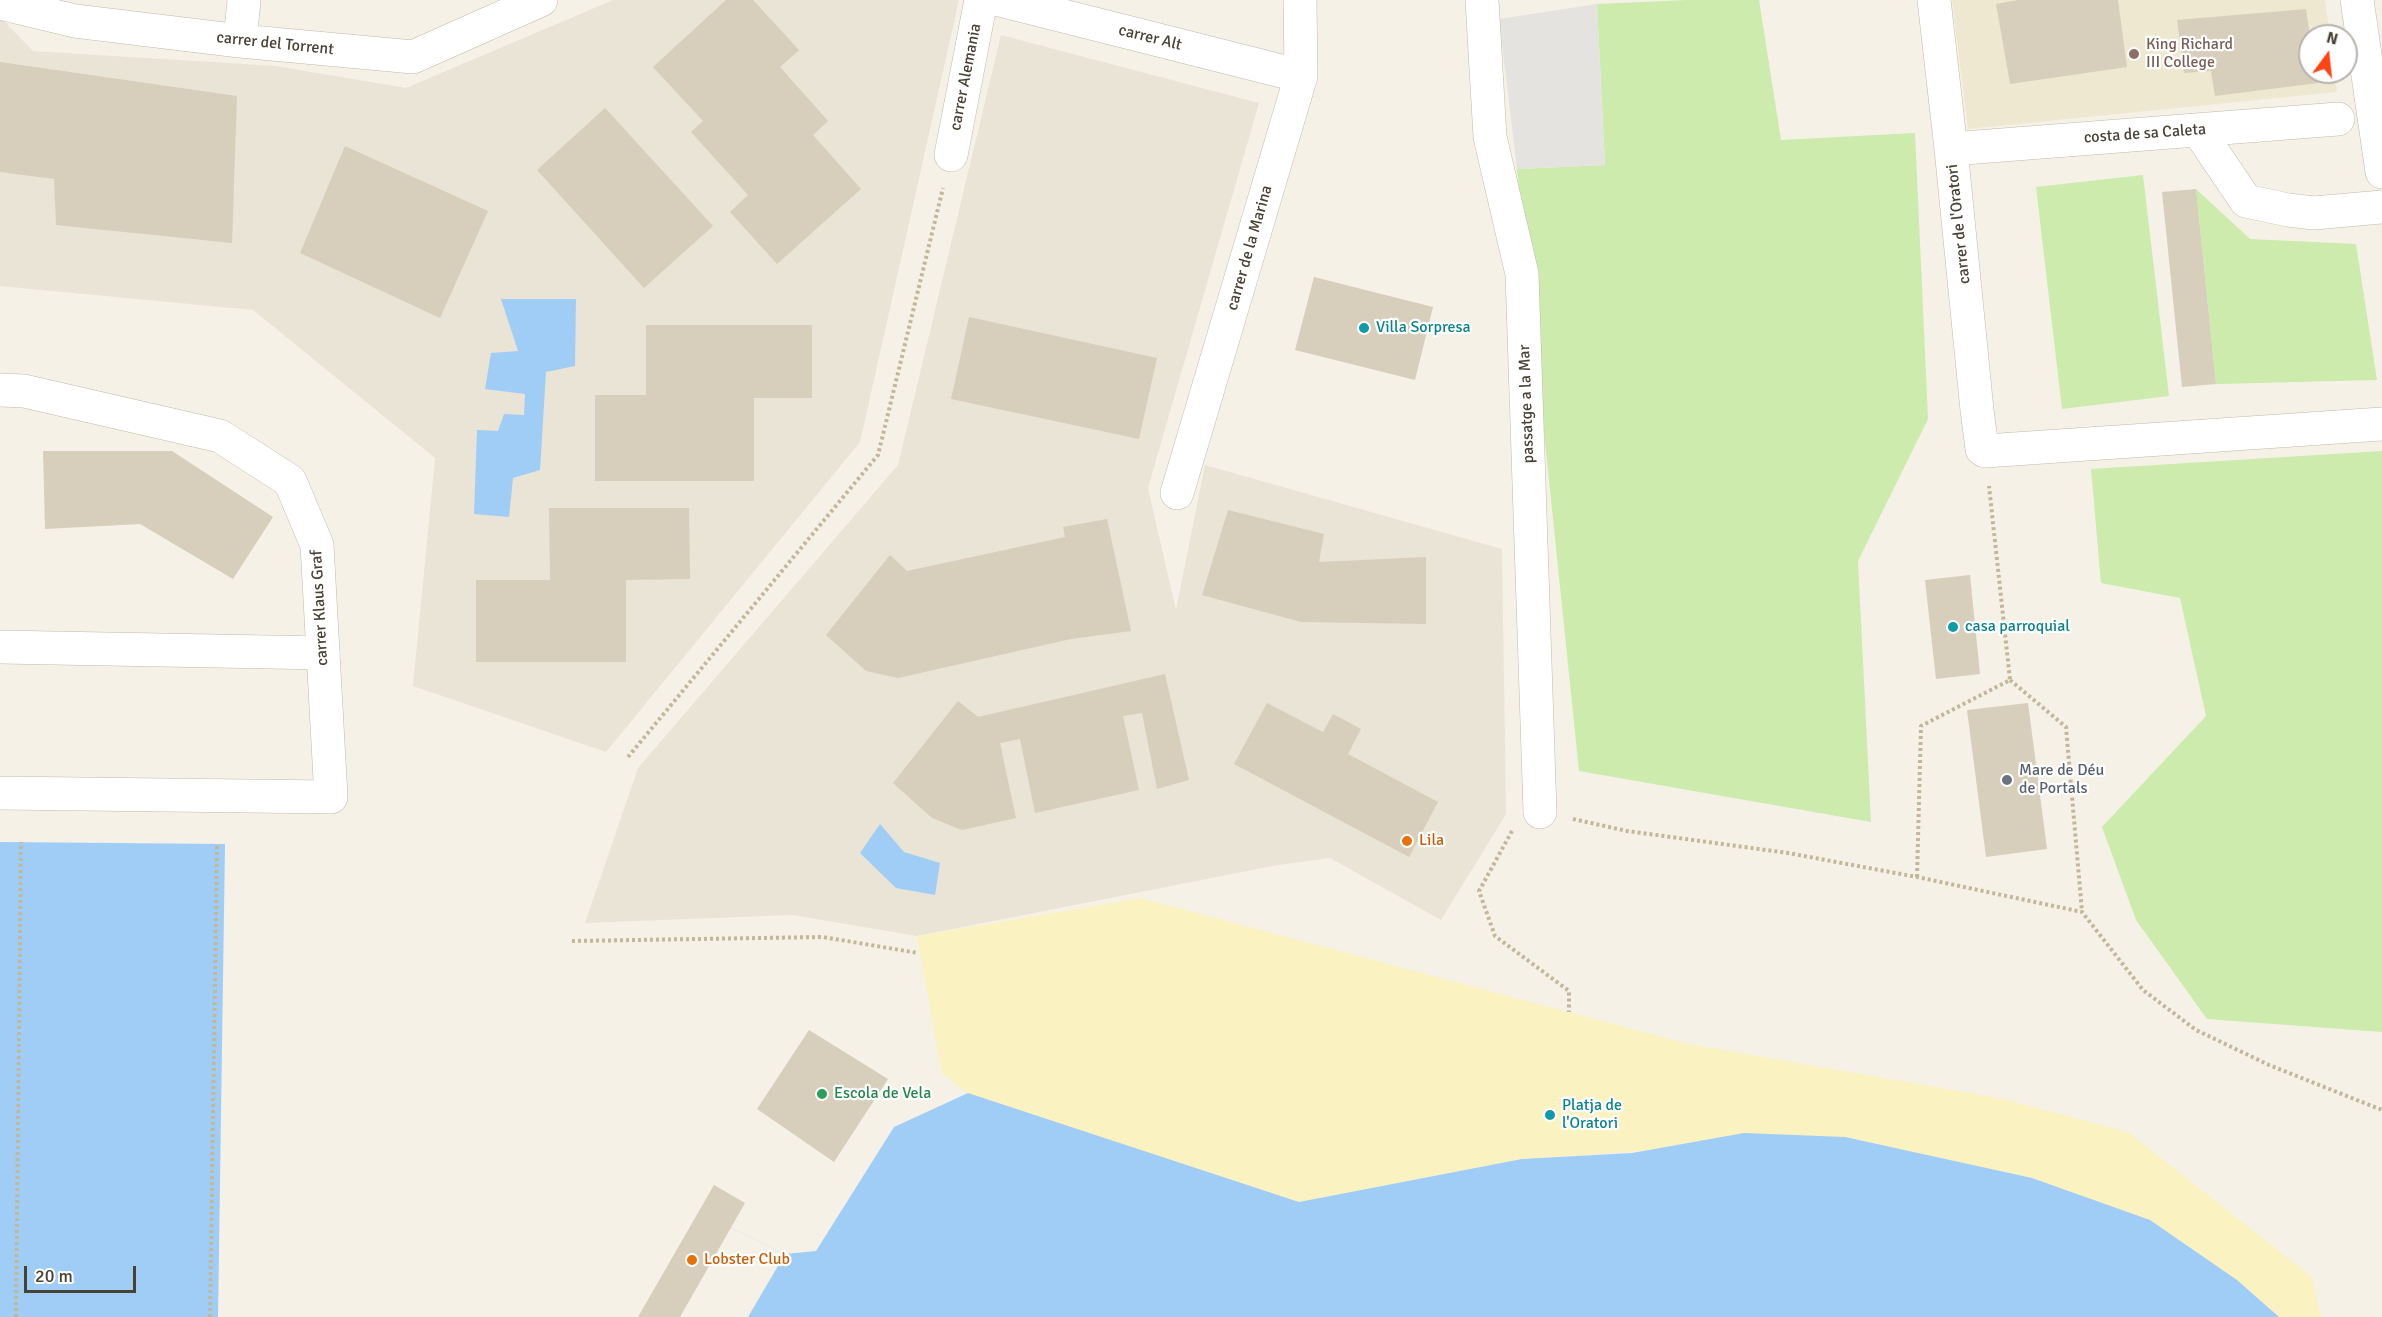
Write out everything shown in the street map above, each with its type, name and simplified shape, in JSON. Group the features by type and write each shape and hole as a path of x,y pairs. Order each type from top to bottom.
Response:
{"street":[{"path":"240,41 244,0"},
{"name":"carrer del Torrent","path":"0,3 75,21 240,41 412,57 541,0"},
{"name":"carrer Alemania","path":"951,155 981,0"},
{"name":"carrer Alt","path":"1000,0 1301,76"},
{"name":"carrer de la Marina","path":"1177,494 1301,76 1300,0"},
{"name":"passatge a la Mar","path":"1482,0 1490,137 1522,274 1540,812"},
{"name":"carrer de l'Oratori","path":"1934,0 1977,410 1984,450"},
{"path":"2357,0 2382,172"},
{"name":"costa de sa Caleta","path":"1951,149 2338,119"},
{"path":"2198,130 2246,201 2314,213 2382,207"},
{"name":"carrer Klaus Graf","path":"0,390 24,391 220,436 290,481 317,545 331,797 0,793"},
{"path":"1984,450 2382,424"},
{"path":"0,647 323,653"}],"path":[{"path":"628,757 878,455 951,155"},
{"path":"1984,450 2010,680 2067,727 2082,912 2143,990 2196,1030 2269,1065 2382,1110"},
{"path":"1917,877 1921,726 2010,680"},
{"path":"1569,1012 1569,991 1495,936 1479,891 1519,818 1540,812 1627,831 1788,853 1917,877 2082,912"},
{"path":"16,1317 21,842"},
{"path":"210,1317 217,845"},
{"path":"572,941 823,938 918,953"}],"shaded area":[{"path":"613,0 959,0 860,442 606,752 413,686 435,458 253,310 0,286 0,17 33,51 276,66 406,88"},
{"name":"King Richard III College","path":"1952,0 2325,0 2328,24 2298,24 2298,84 2336,84 2337,92 1968,129"},
{"path":"1597,4 1605,165 1517,169 1499,19"},
{"path":"1001,35 1259,103 1148,488 1176,610 1205,465 1502,549 1506,814 1441,920 1330,858 1278,865 917,936 792,915 585,923 638,768 898,465"}],"green space":[{"path":"1759,0 1781,140 1915,133 1928,419 1858,561 1871,822 1579,771 1517,169 1605,165 1597,4"},
{"path":"2143,175 2169,396 2062,409 2036,187"},
{"path":"2196,189 2250,239 2356,244 2377,380 2216,384"},
{"path":"2382,451 2382,1032 2207,1019 2136,920 2102,827 2206,716 2180,598 2101,583 2091,469"}],"sand":[{"name":"Platja de l'Oratori","path":"1141,898 1689,1044 2000,1098 2128,1132 2312,1277 2321,1317 2279,1317 2237,1280 2150,1220 2032,1178 1845,1137 1522,1159 1299,1202 968,1093 942,1074 917,936"}],"water":[{"path":"501,299 576,299 575,366 546,372 540,470 513,478 509,517 474,514 477,430 498,431 504,414 524,415 525,394 485,389 491,353 518,351"},
{"path":"880,824 904,852 940,863 935,895 896,888 860,853"},
{"path":"0,842 225,844 218,1317 0,1317"},
{"path":"968,1093 1299,1202 1522,1159 1632,1153 1744,1133 1845,1137 2032,1178 2150,1220 2237,1280 2279,1317 671,1317 722,1223 785,1254 816,1251 894,1127"}],"pier":[{"path":"722,1223 785,1254 748,1317 671,1317"}],"building":[{"path":"726,0 753,0 799,50 780,67 828,121 813,135 861,189 777,264 730,212 748,195 691,132 703,121 653,67"},
{"path":"2018,0 2118,0 2127,67 2010,84 1996,4"},
{"path":"2306,9 2308,24 2298,24 2298,84 2310,84 2215,96 2211,71 2184,73 2177,20"},
{"path":"0,62 237,96 232,243 56,225 54,179 0,172"},
{"path":"605,108 713,226 644,288 537,170"},
{"path":"345,146 488,211 440,318 300,253"},
{"path":"2196,189 2216,384 2182,387 2162,192"},
{"name":"Villa Sorpresa","path":"1314,277 1433,307 1415,380 1295,350"},
{"path":"969,317 1157,358 1139,439 951,399"},
{"path":"646,325 812,325 812,398 754,398 754,481 595,481 595,395 646,395"},
{"path":"43,451 172,451 273,517 233,579 140,524 45,529"},
{"path":"549,508 689,508 690,579 626,580 626,662 476,662 476,580 550,580"},
{"path":"1228,510 1324,534 1319,562 1426,557 1426,624 1301,622 1202,595"},
{"path":"1107,519 1131,631 1071,639 898,678 866,671 826,635 890,555 907,571 1065,537 1063,527"},
{"name":"casa parroquial","path":"1970,575 1980,674 1936,679 1925,580"},
{"path":"1165,674 1189,780 1157,789 1142,713 1123,716 1139,790 1035,813 1020,739 1000,743 1016,818 962,830 932,818 893,783 958,701 978,717"},
{"path":"1267,703 1323,732 1333,714 1361,729 1348,754 1438,802 1409,857 1234,764"},
{"name":"Mare de Déu de Portals","path":"2028,703 2047,849 1986,857 1967,710"},
{"name":"Escola de Vela","path":"809,1030 888,1079 834,1162 757,1109"},
{"name":"Lobster Club","path":"714,1185 745,1203 680,1317 638,1317"}],"place":[{"name":"King Richard III College","path":"2134,54"},
{"name":"Villa Sorpresa","path":"1364,328"},
{"name":"casa parroquial","path":"1953,627"},
{"name":"Mare de Déu de Portals","path":"2007,780"},
{"name":"Lila","path":"1407,841"},
{"name":"Escola de Vela","path":"822,1094"},
{"name":"Platja de l'Oratori","path":"1550,1115"},
{"name":"Lobster Club","path":"692,1260"}]}
